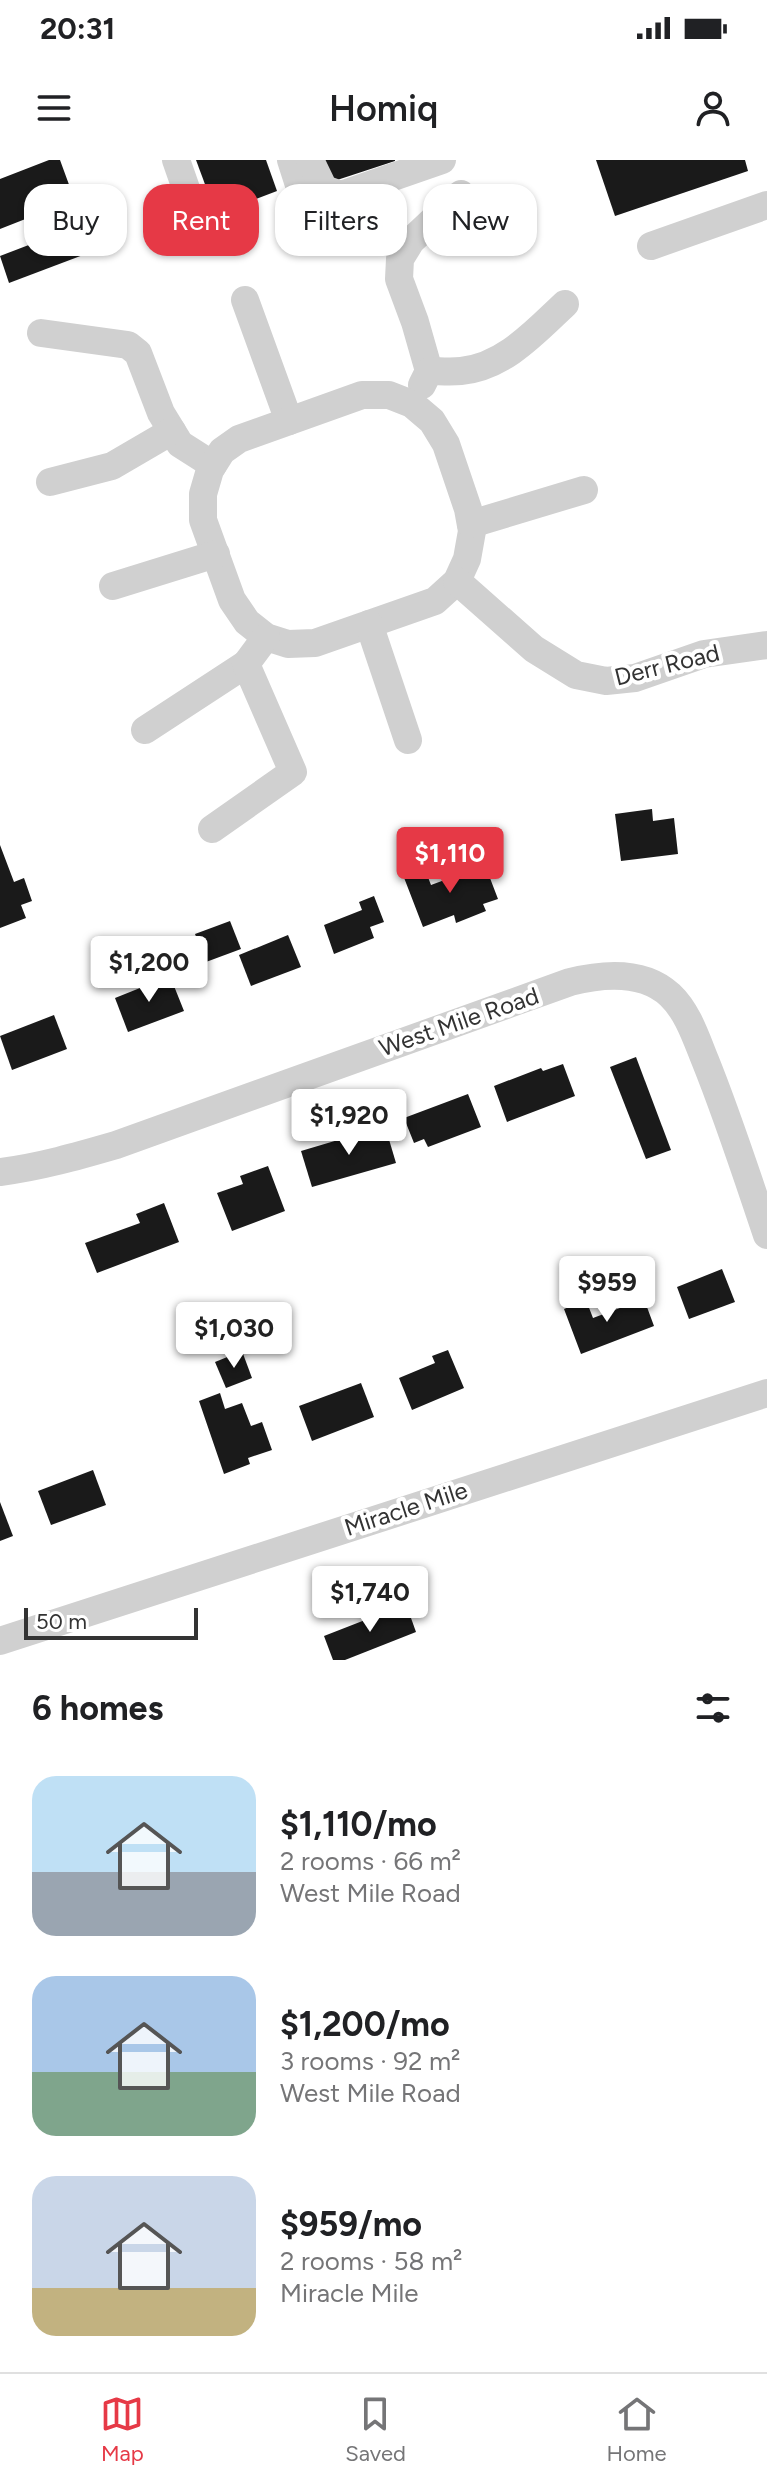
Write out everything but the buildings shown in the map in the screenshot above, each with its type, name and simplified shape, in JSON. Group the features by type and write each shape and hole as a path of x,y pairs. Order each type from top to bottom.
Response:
{"street":[{"path":"176,160 184,184"},
{"path":"300,168 324,189 341,195 442,160"},
{"path":"651,246 767,205"},
{"path":"412,404 429,371 399,279 400,259 411,241 423,230"},
{"path":"245,300 289,421"},
{"path":"429,371 463,371 484,365 519,347 565,304"},
{"path":"41,333 128,345 138,353 161,413 180,444 213,465"},
{"path":"362,395 389,395 412,404 432,421 446,444 471,524 467,559 457,581 435,601 315,643 288,644 266,637 247,622 232,600 203,520 203,494 213,465 222,451 239,439 362,395"},
{"path":"50,482 112,466 172,431"},
{"path":"471,524 584,490"},
{"path":"113,586 216,554"},
{"name":"Derr Road","path":"457,581 534,649 576,675 606,681 635,678 704,654 767,645"},
{"path":"369,624 408,740"},
{"path":"145,730 246,664 266,637"},
{"path":"212,829 293,772 246,664"},
{"name":"West Mile Road","path":"0,1172 65,1160 116,1145 570,982 614,975 656,985 682,1009 714,1082 767,1235"},
{"name":"Miracle Mile","path":"0,1641 767,1393"}]}
